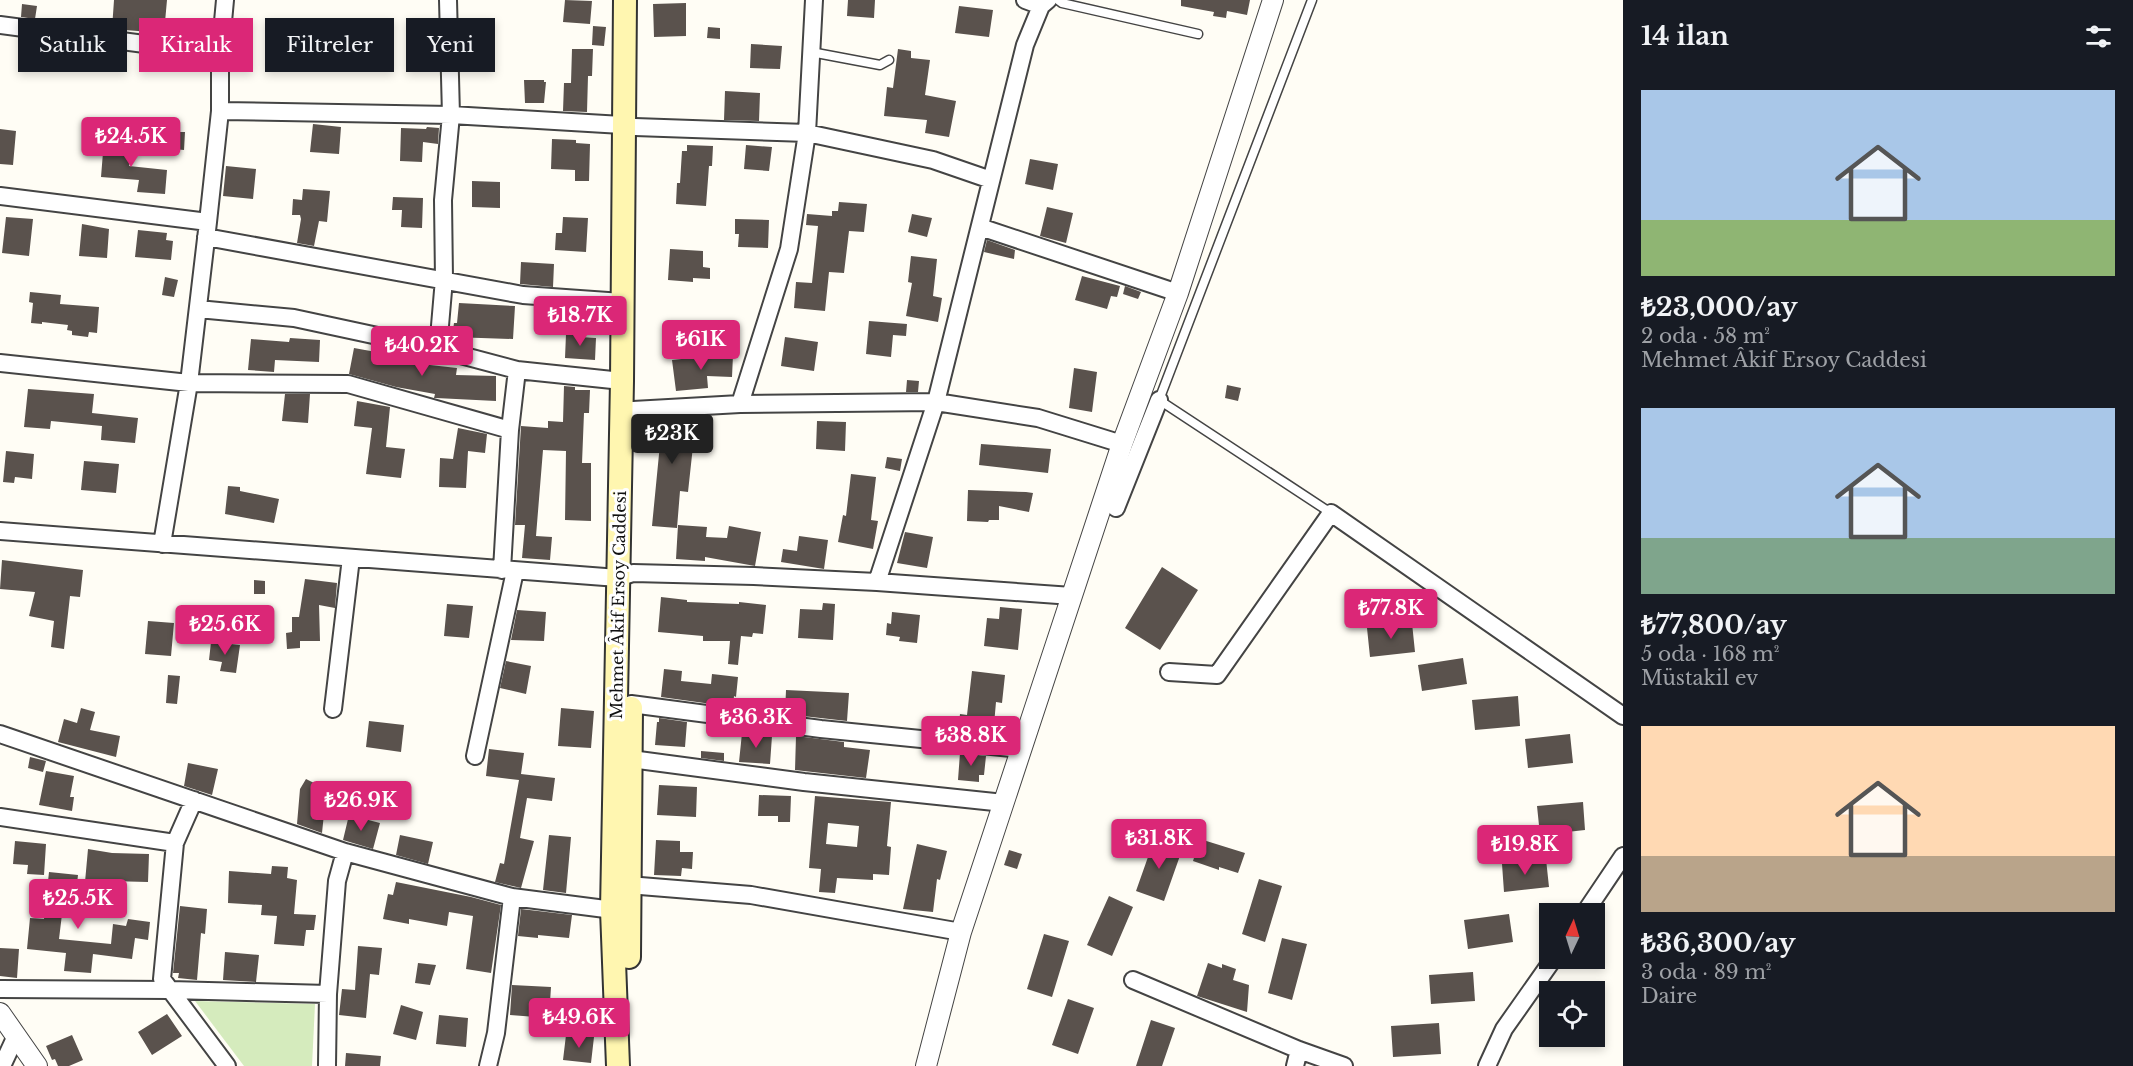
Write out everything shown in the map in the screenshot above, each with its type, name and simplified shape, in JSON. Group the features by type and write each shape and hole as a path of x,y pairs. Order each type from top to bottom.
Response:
{"main road":[{"name":"Mehmet Âkif Ersoy Caddesi","path":"625,0 633,410 625,576 631,704 628,885 620,911 631,1066"},
{"name":"Mehmet Âkif Ersoy Caddesi","path":"618,1066 625,576 622,302 635,0"}],"street":[{"path":"223,18 225,0"},
{"path":"438,349 444,279 443,200 451,115 447,0"},
{"path":"740,404 789,249 807,133 814,0"},
{"path":"877,582 936,402 1025,45 1045,3 1025,0"},
{"path":"926,1066 961,932 1122,444 1178,293 1273,0"},
{"path":"0,25 139,43"},
{"path":"162,544 189,383 220,111 220,72"},
{"path":"220,111 451,115 629,126 807,133 933,160 991,180"},
{"path":"0,196 207,229 523,295 622,302"},
{"path":"980,227 1178,293"},
{"path":"198,309 294,318 438,349 517,370 622,381"},
{"path":"0,363 189,383 348,384 510,430"},
{"path":"475,756 509,570 510,430 517,370"},
{"path":"1116,507 1159,400"},
{"path":"633,410 740,404 936,402 1038,418 1122,444"},
{"path":"1169,672 1217,675 1331,513 1623,716"},
{"path":"0,531 509,570 625,576 754,576 1072,596"},
{"path":"333,709 351,558"},
{"path":"631,704 821,729 1022,749"},
{"path":"0,734 345,852 512,897 620,911"},
{"path":"631,759 804,782 1004,803"},
{"path":"194,800 175,843 162,980 227,1066"},
{"path":"0,818 175,843"},
{"path":"327,1066 328,994 337,881 345,852"},
{"path":"1591,903 1623,856"},
{"path":"628,885 751,895 961,932"},
{"path":"488,1066 496,1033 512,897"},
{"path":"1487,1066 1504,1029 1546,969"},
{"path":"1133,980 1297,1058 1344,1066"},
{"path":"0,989 328,994"},
{"path":"0,1013 37,1066"},
{"path":"2,1066 16,1036"}],"lane":[{"path":"1058,0 1062,3 1198,34"},
{"path":"1312,0 1159,400 1331,513"},
{"path":"811,52 880,65 889,60"}],"green space":[{"path":"195,1001 315,1004 312,1066 244,1066"}],"building":[{"path":"114,0 167,0 165,18 139,18 139,31 127,30 127,18 113,18"},
{"path":"565,0 592,1 590,24 563,22"},
{"path":"848,0 875,0 874,18 847,16"},
{"path":"1181,0 1250,0 1247,15 1227,11 1226,18 1213,16 1214,12 1181,6"},
{"path":"686,3 686,36 654,37 653,4"},
{"path":"22,4 37,6 35,18 21,17"},
{"path":"959,6 993,10 989,37 955,33"},
{"path":"593,26 606,27 604,46 592,45"},
{"path":"708,27 720,28 720,39 707,38"},
{"path":"751,44 782,46 780,69 750,68"},
{"path":"572,49 593,49 592,76 588,76 587,112 563,111 564,83 571,83"},
{"path":"898,49 911,51 911,58 930,60 925,95 956,101 949,137 925,133 927,120 884,116 887,87 893,88"},
{"path":"524,80 544,80 546,82 544,103 525,103"},
{"path":"725,91 760,93 759,121 724,120"},
{"path":"135,121 180,125 180,132 185,132 184,150 132,145"},
{"path":"313,124 341,127 339,154 310,152"},
{"path":"427,127 439,128 438,144 423,142 422,162 400,161 401,128 426,129"},
{"path":"0,129 16,131 13,165 0,164"},
{"path":"552,139 576,140 576,143 590,144 589,181 575,181 575,170 551,169"},
{"path":"104,140 131,142 129,166 167,170 165,194 137,192 139,180 101,177"},
{"path":"687,145 713,146 706,206 676,204 682,151 687,151"},
{"path":"746,145 772,147 769,171 744,169"},
{"path":"1030,159 1058,164 1053,190 1025,184"},
{"path":"226,166 256,169 253,199 223,196"},
{"path":"472,181 500,182 500,208 472,207"},
{"path":"303,189 330,191 327,222 319,221 314,246 297,243 301,219 300,215 292,215 293,199 302,200"},
{"path":"393,197 423,198 422,228 401,227 402,210 392,210"},
{"path":"839,202 867,204 864,232 849,231 844,273 829,272 825,311 794,308 796,282 812,283 818,226 806,225 807,214 832,216 832,211 838,211"},
{"path":"1047,207 1073,213 1066,243 1040,236"},
{"path":"912,214 932,218 927,237 908,232"},
{"path":"6,217 33,219 29,256 2,253"},
{"path":"563,217 588,218 586,252 555,250 556,233 562,233"},
{"path":"735,219 769,220 768,248 738,247 739,234 735,234"},
{"path":"82,224 109,229 107,258 79,256"},
{"path":"138,230 167,233 166,240 173,241 171,260 135,257"},
{"path":"987,240 1015,250 1014,259 984,252"},
{"path":"670,249 703,251 703,267 710,268 710,279 693,278 693,282 668,280"},
{"path":"911,256 937,259 933,296 942,298 938,322 906,316 912,283 908,282"},
{"path":"521,262 554,264 553,287 520,284"},
{"path":"1082,276 1120,286 1117,297 1111,296 1107,309 1075,300"},
{"path":"165,277 178,280 174,297 162,295"},
{"path":"1125,286 1141,292 1138,299 1123,294"},
{"path":"30,292 61,295 60,304 99,307 97,333 89,332 88,337 72,335 72,331 67,330 68,325 31,323 33,303 29,302"},
{"path":"459,303 515,306 513,339 452,337 454,323 457,323"},
{"path":"869,321 907,324 906,336 893,335 891,357 866,354"},
{"path":"566,334 580,334 580,337 596,338 595,360 565,358"},
{"path":"785,337 818,342 814,371 781,366"},
{"path":"290,338 320,340 319,362 275,360 274,372 248,370 251,339 289,342"},
{"path":"354,348 387,354 421,364 457,368 456,375 496,376 496,401 434,398 435,394 396,387 349,374"},
{"path":"710,354 733,355 732,377 707,376 708,388 676,391 672,360 710,356"},
{"path":"1074,368 1097,372 1092,412 1069,408"},
{"path":"907,380 919,381 918,392 906,392"},
{"path":"1227,385 1241,388 1238,401 1225,398"},
{"path":"564,386 575,387 575,390 590,390 589,413 584,413 582,463 591,463 591,521 565,520 566,451 543,450 536,536 552,537 550,560 522,558 525,525 515,525 521,426 548,428 548,421 563,422"},
{"path":"28,389 94,394 92,413 138,418 135,443 101,440 102,426 51,421 50,429 24,427"},
{"path":"285,394 310,394 308,423 282,421"},
{"path":"357,401 390,407 386,447 405,449 401,478 366,474 372,428 354,426"},
{"path":"647,420 702,421 701,446 693,446 688,492 680,491 677,528 652,526 660,444 645,442"},
{"path":"817,421 846,422 845,451 816,449"},
{"path":"458,428 487,434 485,453 468,451 466,488 439,487 440,458 453,459"},
{"path":"981,444 1051,449 1048,473 979,465"},
{"path":"6,451 34,454 32,479 15,477 14,483 3,482"},
{"path":"887,457 902,459 900,471 885,468"},
{"path":"84,461 119,464 116,493 81,490"},
{"path":"851,474 876,477 871,520 878,521 873,549 838,542 843,515 846,516"},
{"path":"228,486 240,487 240,491 279,499 274,523 225,514"},
{"path":"968,490 1033,493 1029,512 999,506 999,520 988,522 967,521"},
{"path":"678,525 707,527 706,537 727,538 729,526 761,532 755,566 705,557 705,561 676,559"},
{"path":"905,532 933,537 927,568 897,563"},
{"path":"799,536 828,540 824,569 781,562 783,549 797,551"},
{"path":"2,560 83,570 80,597 70,596 64,649 51,647 54,621 29,616 35,592 0,589"},
{"path":"1162,567 1198,590 1160,650 1125,628"},
{"path":"305,579 337,583 335,608 319,605 320,641 300,641 300,648 287,649 286,633 292,632 292,617 299,617"},
{"path":"254,580 265,581 265,594 254,594"},
{"path":"661,597 687,600 687,602 739,604 739,602 766,605 763,634 753,633 752,637 741,636 738,665 728,664 730,641 703,641 703,636 658,632"},
{"path":"823,603 835,604 833,640 798,638 800,609 822,610"},
{"path":"447,604 473,606 469,638 444,636"},
{"path":"1000,607 1022,609 1018,650 984,646 987,618 999,619"},
{"path":"517,610 546,612 544,641 511,640"},
{"path":"892,612 920,615 917,643 899,641 900,637 886,635 887,623 891,624"},
{"path":"148,621 174,623 171,656 145,654"},
{"path":"1412,623 1415,652 1370,657 1367,628"},
{"path":"211,642 240,645 236,673 220,671 222,662 209,660"},
{"path":"1463,658 1467,684 1422,691 1418,665"},
{"path":"506,661 531,666 526,694 500,688"},
{"path":"664,669 682,671 681,681 711,684 712,674 738,677 733,707 661,697"},
{"path":"972,671 1005,675 1002,703 996,702 993,736 958,732 960,714 967,715"},
{"path":"168,675 180,676 177,704 166,703"},
{"path":"786,690 849,693 847,721 785,714"},
{"path":"1518,696 1520,726 1475,730 1472,700"},
{"path":"81,708 95,712 90,730 120,736 116,757 58,742 64,719 77,723"},
{"path":"561,708 594,711 591,748 558,746"},
{"path":"659,718 687,722 685,747 655,745"},
{"path":"369,721 404,725 401,752 366,747"},
{"path":"742,733 772,736 770,764 739,762"},
{"path":"1570,734 1573,763 1528,768 1525,739"},
{"path":"796,736 844,742 844,747 870,750 866,778 795,770"},
{"path":"489,749 524,753 521,774 555,778 552,801 527,798 520,838 534,841 521,888 495,882 500,863 504,864 519,780 486,776"},
{"path":"701,751 724,753 724,761 701,758"},
{"path":"960,753 986,756 984,775 979,775 979,782 958,780"},
{"path":"30,757 46,761 43,772 28,768"},
{"path":"188,763 218,769 212,795 184,786"},
{"path":"46,771 74,776 70,797 74,797 72,811 39,805"},
{"path":"306,779 338,795 332,808 325,804 322,833 297,824 300,789"},
{"path":"659,785 697,787 696,817 657,815"},
{"path":"759,795 791,796 790,822 778,822 778,816 758,816"},
{"path":"815,796 891,802 887,846 891,847 889,875 873,874 873,880 837,878 835,893 819,892 821,869 809,868","holes":["828,823 859,826 857,847 826,844"]},
{"path":"1583,802 1585,830 1540,835 1537,806"},
{"path":"349,815 380,823 373,849 343,840"},
{"path":"400,835 433,842 428,864 396,855"},
{"path":"549,835 571,837 566,893 543,890"},
{"path":"1200,839 1245,853 1238,873 1219,867 1219,870 1193,861"},
{"path":"656,840 680,841 680,852 693,852 692,869 682,868 681,876 654,875"},
{"path":"1154,840 1182,850 1164,901 1136,891"},
{"path":"15,841 46,844 44,875 27,874 28,865 13,864"},
{"path":"917,844 947,851 940,880 937,879 933,912 903,909"},
{"path":"88,849 112,853 149,854 148,882 109,881 109,884 85,882"},
{"path":"1009,850 1022,854 1017,869 1004,865"},
{"path":"1546,859 1549,887 1504,892 1502,864"},
{"path":"272,866 288,867 287,878 297,880 294,914 316,915 314,930 306,930 304,946 274,944 277,916 261,915 262,905 228,903 229,871 271,874"},
{"path":"49,872 78,875 75,901 69,900 68,907 63,906 59,939 111,944 113,924 126,926 128,919 150,922 148,940 135,938 132,959 93,954 91,973 64,971 66,953 27,949 30,918 44,919"},
{"path":"1259,879 1282,886 1265,942 1242,934"},
{"path":"396,882 501,905 491,973 466,969 473,916 449,912 447,926 409,919 409,924 383,919 388,894 393,895"},
{"path":"1109,896 1133,907 1112,956 1087,945"},
{"path":"180,906 207,909 205,934 201,933 197,980 178,978 179,973 173,973"},
{"path":"521,909 572,915 569,938 518,936"},
{"path":"1509,914 1513,942 1468,949 1464,920"},
{"path":"1044,934 1069,941 1052,997 1027,989"},
{"path":"1282,938 1307,944 1292,1000 1268,993"},
{"path":"358,946 382,948 379,975 370,974 366,1018 339,1015 342,989 355,990"},
{"path":"0,948 19,949 17,978 0,976"},
{"path":"225,952 259,955 256,982 223,980"},
{"path":"418,963 436,965 430,985 415,983"},
{"path":"1208,963 1222,968 1222,964 1236,969 1233,980 1249,985 1247,1012 1197,996"},
{"path":"1473,972 1475,1001 1431,1004 1429,975"},
{"path":"512,985 551,987 549,1018 510,1015"},
{"path":"1068,999 1094,1008 1078,1054 1052,1045"},
{"path":"401,1005 423,1012 416,1040 393,1034"},
{"path":"167,1014 182,1036 152,1055 138,1032"},
{"path":"439,1015 468,1018 466,1047 436,1044"},
{"path":"1151,1020 1175,1028 1162,1066 1136,1066"},
{"path":"1439,1023 1441,1054 1393,1057 1391,1026"},
{"path":"72,1035 83,1060 69,1066 58,1066 55,1059 52,1060 46,1046"},
{"path":"566,1035 594,1037 591,1063 563,1060"},
{"path":"346,1053 381,1056 380,1066 345,1066"}]}
